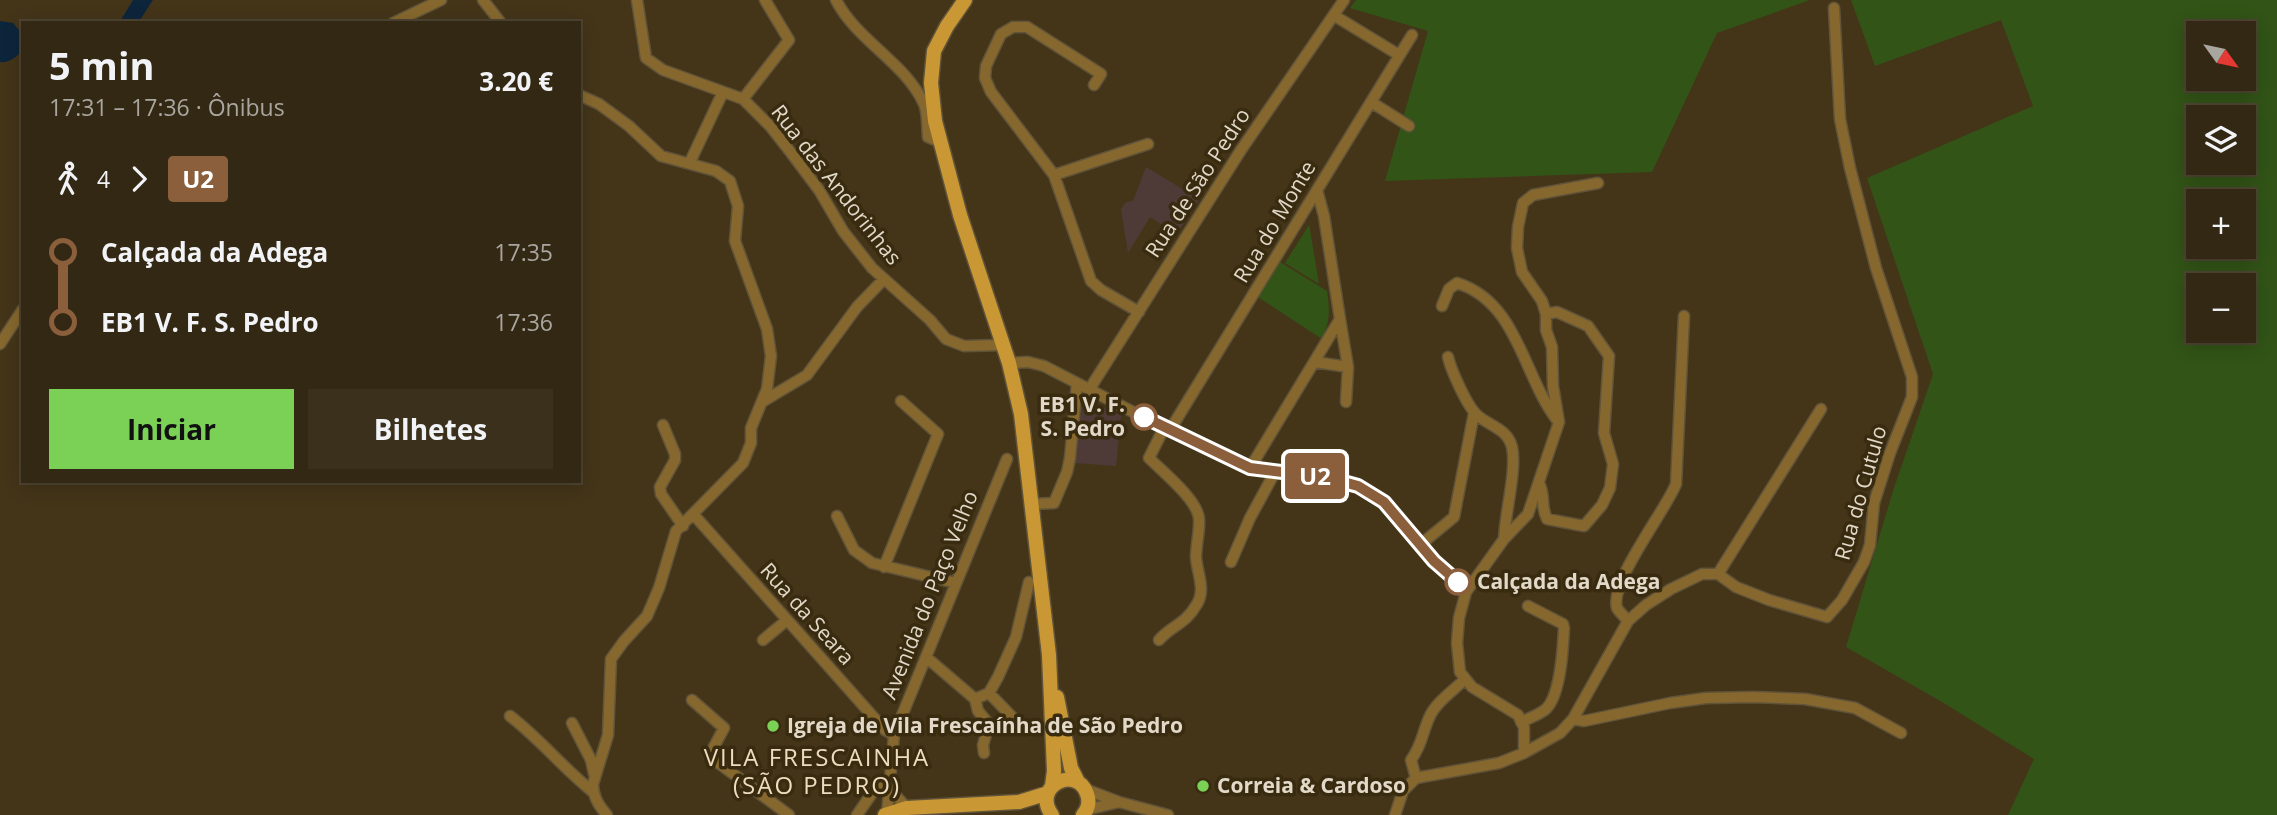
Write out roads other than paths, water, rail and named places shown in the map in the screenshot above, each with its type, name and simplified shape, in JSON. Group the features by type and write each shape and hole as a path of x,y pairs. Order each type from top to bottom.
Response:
{"main road":[{"path":"965,0 934,51 931,83 940,142 960,215 1009,363 1021,414 1049,655 1054,771 1050,790 1050,813 1019,802"},
{"path":"1049,655 1072,768 1089,799 1084,813"},
{"path":"886,815 907,808 1019,802 1050,790 1065,780 1082,786"}],"street":[{"path":"396,21 421,4 441,0"},
{"path":"483,0 499,21"},
{"name":"Rua das Andorinhas","path":"637,0 646,58 651,63 663,71 743,99 770,126 792,154 819,190 843,231 872,268 930,320 946,339 964,346 1003,345"},
{"path":"743,99 789,40 765,0"},
{"path":"836,0 845,16 906,76 925,106 928,136 940,142"},
{"name":"Rua de São Pedro","path":"1089,390 1241,150 1344,0"},
{"name":"Rua do Cutulo","path":"1718,574 1736,587 1769,600 1828,617 1854,580 1871,545 1874,503 1912,397 1912,377 1876,268 1840,119 1834,8"},
{"path":"1335,16 1399,55"},
{"path":"1094,85 1101,74 1027,27 1013,27 1001,34 986,66 985,78 992,92 1054,175 1091,281 1101,290 1139,312"},
{"name":"Rua do Monte","path":"1159,640 1183,623 1199,602 1202,587 1196,556 1199,516 1194,503 1149,458 1412,35"},
{"path":"690,162 723,92"},
{"path":"581,96 599,104 629,126 661,156 716,171 730,181 738,206 735,241 767,329 771,356 767,388 751,428 751,443 743,463 676,531 659,588 647,615 611,659 608,734 593,792"},
{"path":"1371,102 1409,126"},
{"path":"1054,175 1148,144"},
{"path":"1524,753 1524,727 1518,715 1472,688 1460,672 1457,643 1459,618 1466,592 1504,539 1528,514 1559,422 1546,314 1542,301 1522,272 1517,248 1523,203 1533,195 1598,183"},
{"path":"1317,190 1324,216 1348,367 1346,402"},
{"path":"761,403 807,375 857,307 884,279"},
{"path":"1442,306 1449,289 1457,283 1472,288 1497,309 1525,356 1547,406 1559,422"},
{"path":"0,344 21,312"},
{"path":"1539,483 1544,493 1541,508 1547,519 1584,526 1602,505 1610,488 1613,464 1604,433 1609,356 1588,326 1557,312 1546,314"},
{"path":"1628,621 1618,608 1618,592 1676,484 1684,316"},
{"path":"1250,468 1340,319"},
{"path":"1448,357 1451,372 1474,413 1504,432 1511,447 1504,539"},
{"path":"1009,363 1028,362 1044,366 1250,468 1329,478 1358,486 1384,502 1420,545 1466,592"},
{"path":"1315,362 1348,367"},
{"path":"1032,504 1054,503 1067,472 1077,383"},
{"path":"884,567 938,434 901,401"},
{"path":"1395,815 1403,791 1416,778 1499,763 1560,733 1573,719 1628,621 1671,589 1702,574 1718,574 1821,409"},
{"path":"1420,545 1454,517 1474,413"},
{"path":"663,425 675,460 660,487 661,494 682,526"},
{"name":"Avenida do Paço Velho","path":"886,815 894,735 1007,459"},
{"path":"1231,562 1250,518 1275,472"},
{"name":"Rua da Seara","path":"694,515 885,730 894,735"},
{"path":"837,516 854,550 872,563 956,583"},
{"path":"975,699 989,693 1016,637 1029,582"},
{"path":"1521,722 1549,705 1562,668 1563,624 1528,606"},
{"path":"763,640 787,620"},
{"path":"926,657 975,699 978,711 989,724 983,745 984,753"},
{"path":"1416,778 1411,760 1423,741 1428,719 1433,710 1464,680"},
{"path":"989,693 1017,722"},
{"path":"1573,719 1584,722 1706,698 1805,699 1855,708 1900,733"},
{"path":"692,700 724,728 709,756 789,815"},
{"path":"510,716 522,723 561,766 593,792 599,806 607,815"},
{"path":"572,723 591,760 595,777"},
{"path":"857,815 877,786 889,784 907,808"},
{"path":"1082,786 1119,803 1168,815"},
{"path":"1084,813 1119,803"}],"water":[{"path":"133,0 153,0 139,21 120,21"},
{"path":"0,21 13,23 21,33 21,52 12,60 0,62"}],"place":[{"name":"EB1 V. F. S. Pedro","path":"1144,417"},
{"name":"Calçada da Adega","path":"1458,582"},
{"name":"Igreja de Vila Frescaínha de São Pedro","path":"773,726"},
{"name":"Correia & Cardoso","path":"1203,786"}],"district":[{"name":"VILA FRESCAINHA (SÃO PEDRO)","path":"817,772"}]}
